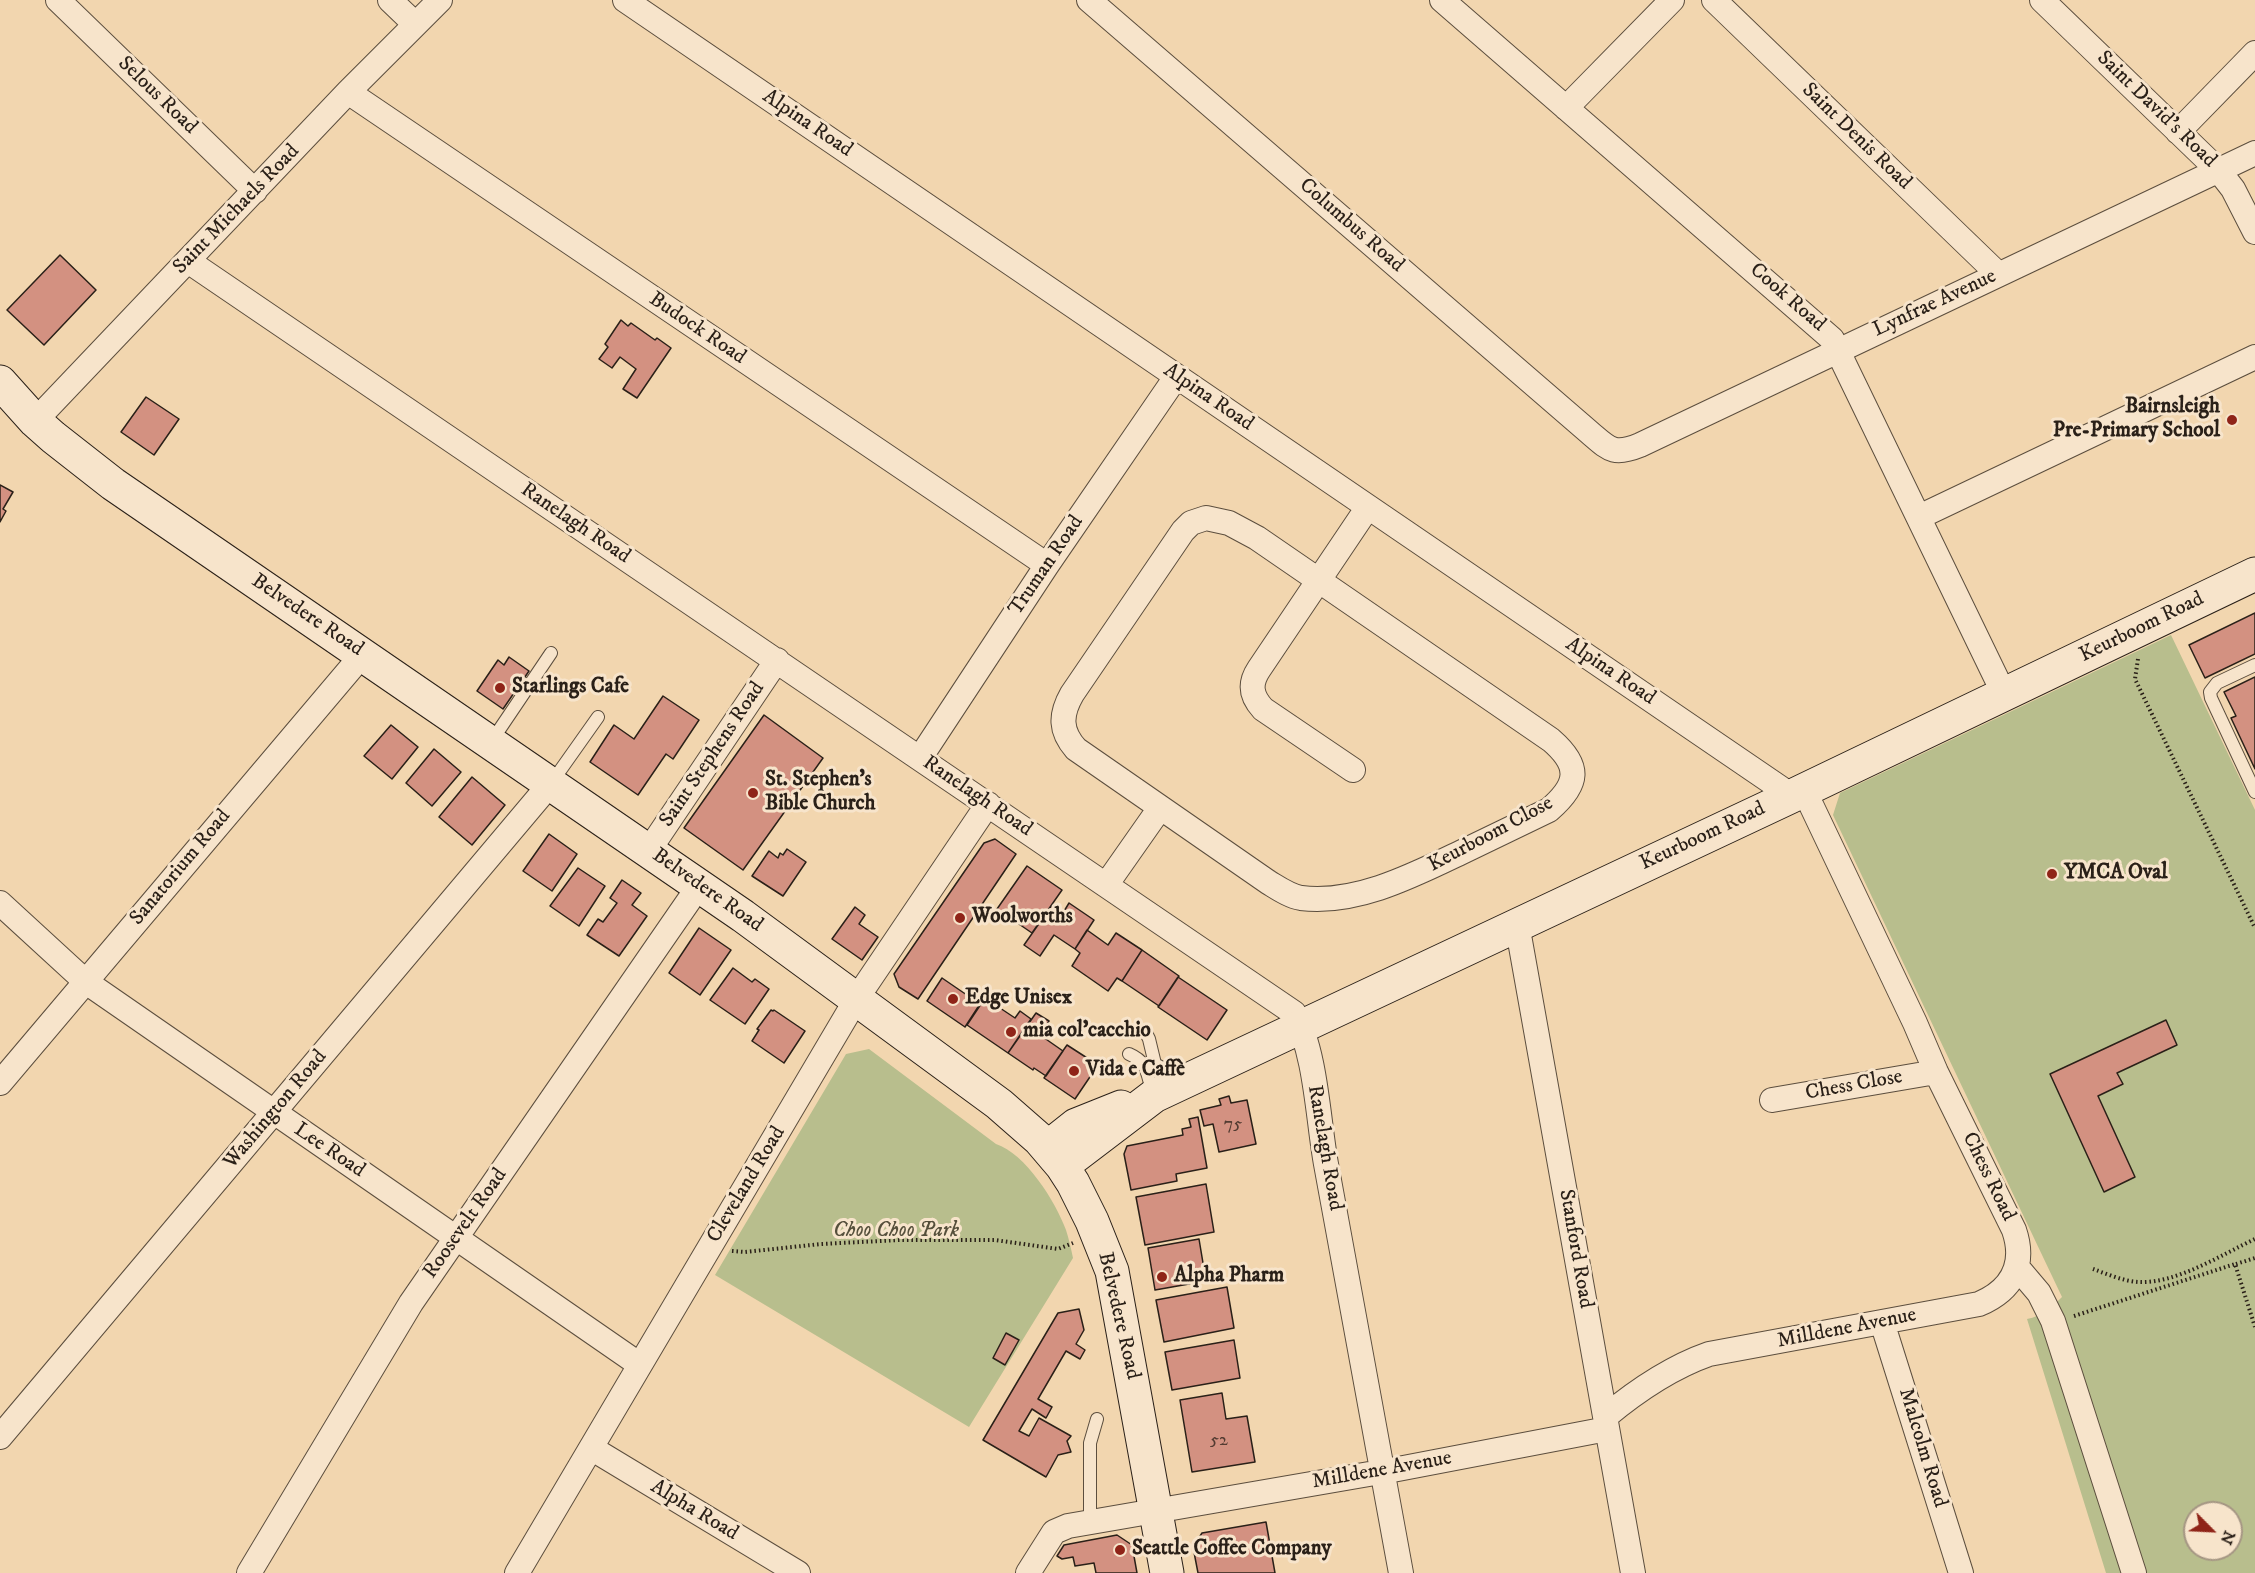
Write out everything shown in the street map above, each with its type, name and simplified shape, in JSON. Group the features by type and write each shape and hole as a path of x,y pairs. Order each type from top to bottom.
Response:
{"main road":[{"name":"Belvedere Road","path":"0,382 52,437 113,484 649,850 857,998 999,1104 1030,1130 1055,1157 1092,1221 1112,1271 1167,1573"},
{"name":"Keurboom Road","path":"1055,1157 1153,1097 1798,793 2255,574"}],"street":[{"name":"Selous Road","path":"58,0 255,191"},
{"path":"390,0 415,24"},
{"name":"Saint Michaels Road","path":"35,421 348,92 440,0"},
{"name":"Alpina Road","path":"625,0 1368,507 1798,793"},
{"name":"Columbus Road","path":"1089,0 1571,417 1606,447 1614,450"},
{"name":"Cook Road","path":"1442,0 1825,331 1839,350 2004,694"},
{"path":"1566,108 1672,0"},
{"name":"Saint Denis Road","path":"1714,0 1998,274"},
{"name":"Saint David's Road","path":"2042,0 2218,171 2233,189 2255,232"},
{"path":"2178,132 2255,53"},
{"name":"Budock Road","path":"348,92 1047,565"},
{"name":"Lynfrae Avenue","path":"1614,450 1623,451 1640,445 2255,153"},
{"name":"Ranelagh Road","path":"188,261 1294,1013 1300,1027 1311,1071 1401,1573"},
{"path":"1919,517 2255,357"},
{"name":"Truman Road","path":"920,758 1047,565 1176,376"},
{"path":"1353,770 1263,709 1256,701 1252,689 1255,675 1368,507"},
{"name":"Keurboom Close","path":"1199,519 1218,519 1257,538 1551,740 1571,761 1573,771 1572,782 1564,795 1549,810 1413,876 1387,886 1334,897 1300,898 1287,893 1164,812 1076,749 1066,737 1062,725 1063,714 1072,694 1183,531 1199,519"},
{"name":"Sanatorium Road","path":"0,1083 363,654"},
{"name":"Saint Stephens Road","path":"649,850 777,660"},
{"name":"Washington Road","path":"0,1437 551,783"},
{"name":"Chess Road","path":"1798,793 1915,1023 1936,1072 2014,1230 2018,1245 2017,1267"},
{"name":"Cleveland Road","path":"517,1573 857,998 988,804"},
{"path":"1111,888 1164,812"},
{"name":"Roosevelt Road","path":"249,1573 411,1303 699,886"},
{"name":"Lee Road","path":"0,903 86,981 640,1365"},
{"name":"Stanford Road","path":"1517,924 1633,1573"},
{"name":"Chess Close","path":"1772,1100 1936,1072"},
{"path":"2017,1267 2039,1293 2048,1310 2134,1573"},
{"name":"Milldene Avenue","path":"1028,1573 1054,1532 1068,1526 1383,1471 1606,1423 1621,1404 1694,1360 1709,1354 1979,1304 2000,1293 2009,1283 2017,1267"},
{"name":"Malcolm Road","path":"1882,1322 1961,1573"},
{"name":"Alpha Road","path":"591,1448 798,1573"}],"lane":[{"path":"491,742 551,653"},
{"path":"2255,664 2220,681 2211,689 2211,698 2255,792"},
{"path":"551,783 598,717"},
{"path":"1146,1033 1155,1064 1174,1073 1203,1073"},
{"path":"1129,1054 1139,1059 1145,1066 1153,1097"},
{"path":"1090,1522 1090,1443 1097,1419"}],"path":[{"path":"2135,680 2255,928"},
{"path":"725,1250 745,1252 866,1241 947,1239 995,1240 1058,1249 1077,1242"},
{"path":"2093,1269 2136,1282 2154,1281 2187,1271 2255,1239"},
{"path":"2048,1310 2072,1317 2255,1258"},
{"path":"2235,1264 2255,1327"}],"green space":[{"path":"2171,635 2255,810 2255,1573 2106,1573 2027,1319 2046,1311 2062,1297 1833,815 1840,793"},
{"name":"Choo Choo Park","path":"869,1049 996,1144 1018,1157 1047,1193 1068,1237 1073,1258 969,1427 715,1275 846,1054"}],"building":[{"path":"60,255 96,290 44,345 7,310"},
{"path":"621,320 628,326 631,323 671,348 637,398 623,389 636,369 620,357 612,368 599,359 608,347 605,344"},
{"path":"146,397 179,419 154,455 121,432"},
{"path":"0,485 13,492 3,509 6,511 0,522"},
{"path":"2255,613 2255,654 2205,678 2189,645"},
{"path":"509,657 529,671 503,709 477,691 498,660 504,665"},
{"path":"2255,677 2255,769 2231,718 2236,716 2224,692"},
{"path":"663,696 699,720 673,759 666,754 638,795 590,762 614,725 634,739"},
{"name":"St. Stephen's Bible Church","path":"764,715 823,758 743,870 684,828"},
{"path":"391,725 418,747 392,779 364,756"},
{"path":"434,749 461,772 432,806 406,783"},
{"path":"472,777 505,805 472,845 439,817"},
{"path":"549,834 577,854 552,891 523,871"},
{"path":"995,839 1016,854 918,999 899,987 894,974 984,843"},
{"path":"787,849 806,862 783,896 752,876 769,851 778,858 780,853 783,855"},
{"path":"1027,866 1062,890 1032,933 997,909"},
{"path":"578,868 605,886 579,926 550,906"},
{"path":"622,880 641,893 632,905 647,916 619,956 587,935 598,919 603,922 617,903 610,898"},
{"path":"1069,903 1094,920 1075,949 1054,935 1040,956 1024,945 1052,905 1063,913"},
{"path":"855,907 865,915 859,924 878,937 862,960 832,939"},
{"path":"699,928 731,950 700,995 669,973"},
{"path":"1087,930 1108,945 1116,933 1142,950 1122,981 1117,978 1108,991 1072,966 1080,953 1075,949"},
{"path":"1142,950 1179,976 1159,1006 1122,981"},
{"path":"733,968 752,982 755,979 769,989 745,1024 710,1000"},
{"path":"1178,977 1227,1010 1207,1040 1158,1007"},
{"path":"942,978 980,1004 965,1027 927,1001"},
{"path":"985,998 1015,1018 1020,1011 1031,1019 1008,1053 967,1025"},
{"path":"771,1010 805,1031 784,1063 752,1041 759,1030 757,1029"},
{"path":"1036,1013 1049,1021 1040,1035 1063,1051 1046,1076 1008,1053"},
{"path":"2166,1020 2177,1045 2117,1073 2123,1084 2098,1096 2135,1177 2104,1192 2050,1074"},
{"path":"1067,1045 1098,1065 1075,1099 1044,1078"},
{"path":"1229,1096 1231,1103 1247,1100 1256,1144 1219,1152 1213,1124 1204,1126 1200,1110 1221,1105 1219,1099"},
{"path":"1198,1117 1207,1168 1176,1174 1177,1181 1131,1190 1124,1154 1127,1146 1183,1135 1182,1129 1191,1127 1189,1119"},
{"path":"1206,1184 1214,1232 1145,1245 1136,1197"},
{"path":"1199,1239 1206,1281 1155,1290 1148,1248"},
{"path":"1227,1287 1234,1328 1164,1342 1156,1300"},
{"path":"1079,1309 1084,1330 1076,1344 1085,1350 1080,1359 1066,1351 1038,1399 1052,1407 1046,1418 1032,1409 1019,1431 1029,1436 1039,1418 1071,1436 1067,1441 1071,1452 1058,1455 1046,1477 983,1440 1058,1313"},
{"path":"1006,1333 1019,1340 1005,1365 993,1358"},
{"path":"1234,1340 1240,1378 1172,1390 1165,1352"},
{"path":"1222,1393 1226,1419 1247,1416 1255,1462 1192,1472 1180,1400"},
{"path":"1266,1522 1275,1573 1198,1573 1193,1547 1202,1533"},
{"path":"1117,1535 1132,1545 1137,1573 1096,1573 1094,1563 1075,1566 1073,1557 1062,1559 1057,1556 1064,1545"}],"place":[{"name":"Bairnsleigh Pre-Primary School","path":"2232,420"},
{"name":"Starlings Cafe","path":"500,688"},
{"name":"St. Stephen's Bible Church","path":"753,793"},
{"name":"YMCA Oval","path":"2052,874"},
{"name":"Woolworths","path":"960,918"},
{"name":"Edge Unisex","path":"953,999"},
{"name":"mia col'cacchio","path":"1011,1032"},
{"name":"Vida e Caffè","path":"1074,1071"},
{"name":"Alpha Pharm","path":"1162,1277"},
{"name":"Seattle Coffee Company","path":"1120,1550"}]}
